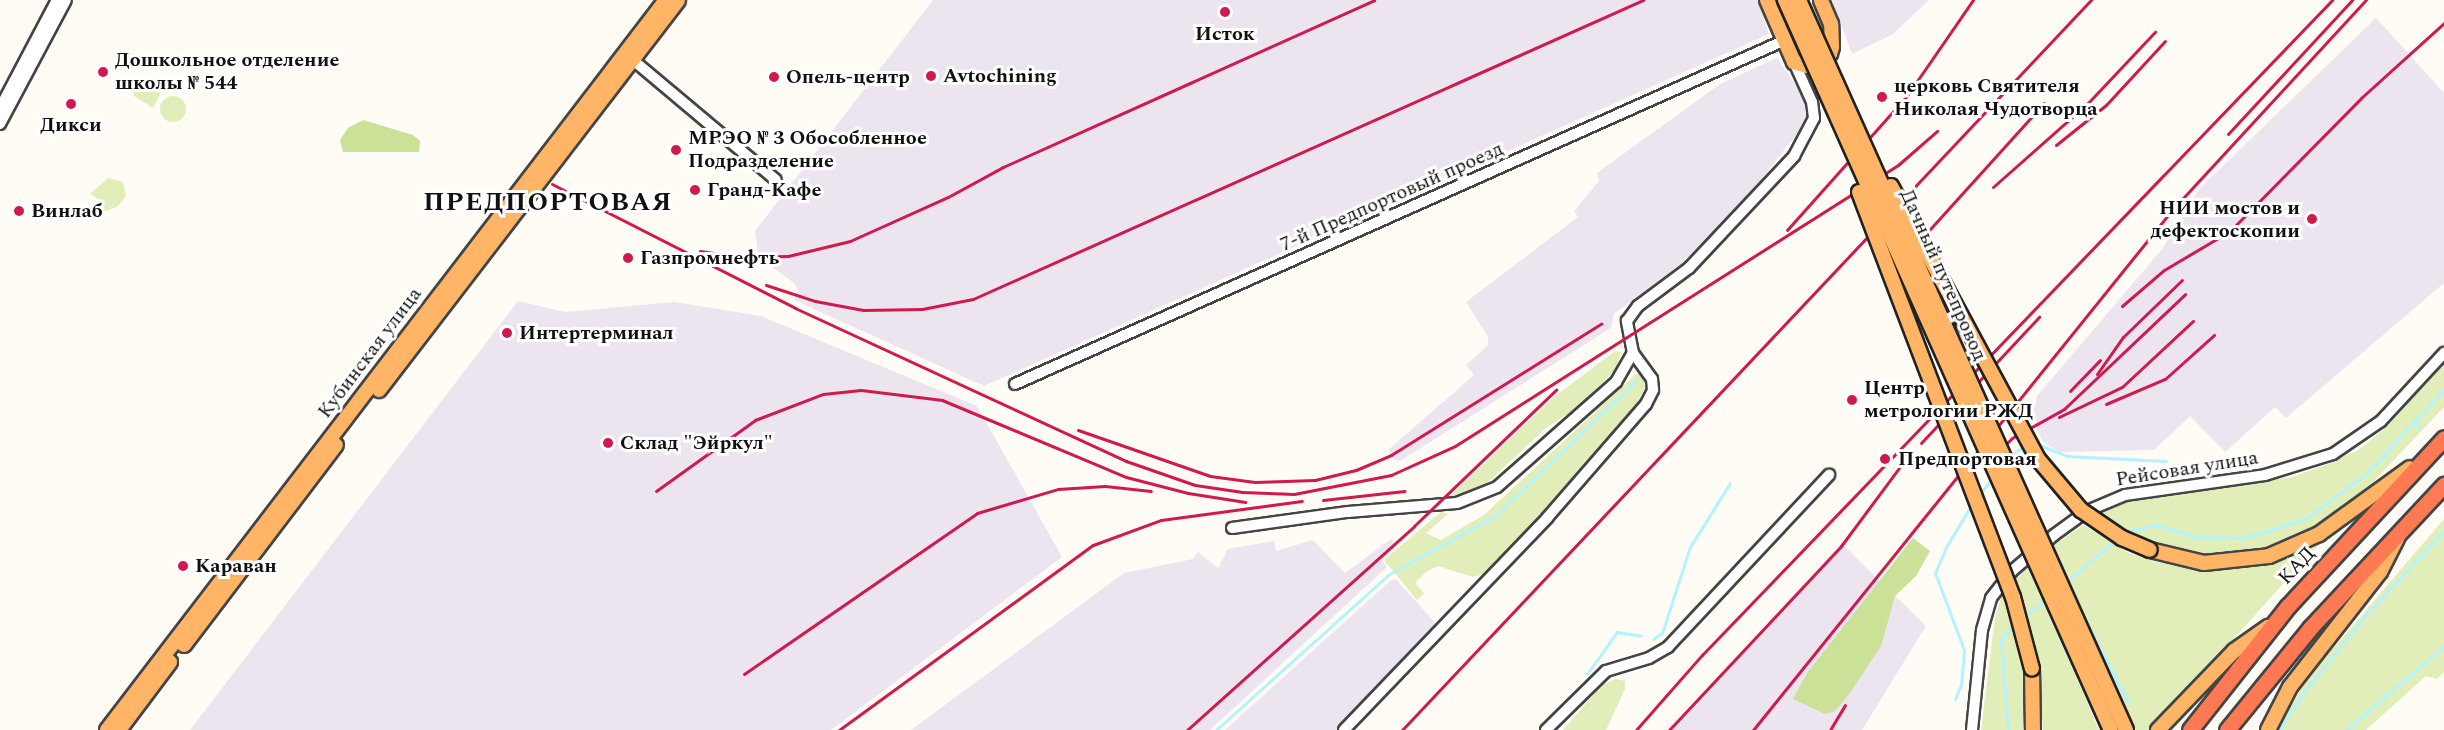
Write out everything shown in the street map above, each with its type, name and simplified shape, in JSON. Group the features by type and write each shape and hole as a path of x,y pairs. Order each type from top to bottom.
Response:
{"highway":[{"name":"КАД","path":"2190,730 2275,623 2440,443"},
{"path":"2228,730 2312,627 2444,485"}],"main road":[{"name":"Кубинская улица","path":"119,730 628,56 666,0"},
{"name":"Кубинская улица","path":"107,730 628,56 678,0"},
{"path":"1767,0 1794,62 1806,66 1830,54 1833,38 1821,0"},
{"name":"Дачный путепровод","path":"1785,0 1829,105 2111,730"},
{"name":"Дачный путепровод","path":"1799,0 2126,730"},
{"path":"1829,105 1845,155 2013,597 2032,669 2033,730"},
{"path":"1848,112 1863,131 2038,459 2086,514 2122,538 2150,550 2189,561 2229,562 2292,548 2319,534 2440,443"},
{"path":"2268,730 2290,687 2380,572 2400,533"},
{"path":"2158,730 2234,651 2275,623"}],"street":[{"path":"0,108 57,0"},
{"path":"0,124 66,0"},
{"name":"7-й Предпортовый проезд","path":"1015,384 1783,41"},
{"path":"628,56 776,180"},
{"path":"1344,730 1547,518 1646,404 1653,390 1652,379 1633,353 1628,321 1638,306 1689,268 1765,190 1810,131 1814,118 1812,102 1794,62"},
{"path":"1232,528 1348,512 1457,503 1478,497 1497,487 1553,434 1593,406 1616,382 1633,353"},
{"name":"Рейсовая улица","path":"1972,730 1982,630 1991,598 2012,571 2054,535 2087,511 2125,495 2274,473 2333,454 2381,422 2444,353"},
{"path":"1546,730 1606,671 1649,658 1668,647 1828,475"}],"shaded area":[{"path":"933,0 1757,0 1769,34 984,386 794,300 798,290 794,283 768,264 759,262 755,231"},
{"path":"1832,0 1929,0 1893,34 1852,54"},
{"name":"НИИ мостов и дефектоскопии","path":"2376,18 2444,93 2444,283 2286,418 2275,407 2225,452 2190,416 2154,450 2060,452 2043,442 2032,418 2037,396 2163,248 2198,190"},
{"path":"1777,58 1799,90 1808,110 1807,121 1751,192 1682,263 1614,314 1611,328 1400,461 1393,459 1388,450 1474,375 1466,365 1488,345 1488,337 1466,302 1578,217 1574,211 1599,181 1597,173 1720,84"},
{"path":"518,301 565,312 674,302 761,316 977,406 1062,557 831,730 190,730"},
{"path":"1391,539 1397,545 1381,560 1387,567 1210,730 911,730 1124,573 1193,559 1198,552 1218,568 1228,549 1274,541 1276,551 1313,540 1345,573"},
{"path":"1841,543 1926,626 1862,730 1671,730"},
{"path":"1396,579 1436,624 1337,730 1225,730 1391,580"}],"green space":[{"path":"144,83 161,92 153,108 134,96 134,89"},
{"path":"173,96 182,100 186,109 182,118 173,122 164,118 160,109 164,100"},
{"path":"363,120 413,135 420,141 419,152 343,152 340,140 348,128"},
{"path":"108,178 123,182 126,196 117,207 99,213 98,199 90,194"},
{"path":"1615,351 1621,352 1616,369 1577,408 1547,427 1485,485 1449,497 1553,398"},
{"path":"2444,362 2444,407 2360,496 2296,540 2272,550 2223,559 2189,557 2131,538 2095,513 2118,503 2292,477 2328,464 2360,449 2390,424"},
{"path":"1636,374 1642,374 1645,387 1635,408 1595,457 1501,558 1484,574 1473,577 1438,566 1426,572 1415,583 1424,593 1417,600 1384,560 1441,512 1448,514 1426,533 1441,540 1484,515"},
{"path":"2444,519 2444,672 2437,679 2426,676 2366,730 2277,730 2307,679"},
{"path":"2084,525 2127,552 2155,562 2213,570 2255,566 2301,550 2318,539 2321,542 2151,730 2136,730 2054,545"},
{"path":"1913,538 1930,551 1916,576 1895,596 1881,646 1850,693 1835,711 1825,714 1793,699 1807,673"},
{"path":"2028,568 2099,730 2043,730 2038,660 2015,579"},
{"path":"2002,594 2026,671 2028,730 1981,730 1995,618"},
{"path":"1616,679 1625,681 1625,689 1606,730 1563,730 1602,685"}],"waterway":[{"path":"1216,730 1388,575 1495,516 1636,381"},
{"path":"2123,533 2156,525 2195,537 2243,538 2306,519 2368,472 2444,389"},
{"path":"2414,423 2419,428"},
{"path":"2035,443 2067,456 2166,461"},
{"path":"2008,459 2025,444"},
{"path":"1980,494 1992,478"},
{"path":"1653,639 1662,633 1690,547 1730,483"},
{"path":"1955,699 1961,685 1964,650 1935,573 1946,547 1972,504"},
{"path":"2279,730 2305,691 2364,617 2444,531"},
{"path":"2064,584 2116,539"},
{"path":"2022,618 2048,598"},
{"path":"2075,600 2128,702"},
{"path":"2008,730 2001,639 2015,624"},
{"path":"1587,674 1617,632 1641,636"},
{"path":"2346,730 2444,646"}],"railway":[{"path":"700,251 741,257 788,256 850,241 948,197 1003,167 1374,0"},
{"path":"766,285 815,301 863,310 922,309 973,299 1643,0"},
{"path":"1787,230 1906,97 1973,0"},
{"path":"1402,730 2091,0"},
{"path":"1636,730 1702,655 2332,0"},
{"path":"2228,134 2352,0"},
{"path":"1753,730 2172,210 2366,0"},
{"path":"2122,306 2164,270 2230,231 2361,98 2444,23"},
{"path":"1993,187 2088,103 2155,32"},
{"path":"2056,145 2106,105 2165,41"},
{"path":"1903,259 2044,103"},
{"path":"552,184 795,308 1126,461 1195,485 1242,492 1294,494 1391,475 1455,446 1898,165 1937,131"},
{"path":"2097,374 2123,337 2182,280"},
{"path":"1995,455 2012,438 2064,409 2185,294"},
{"path":"1921,443 2039,317"},
{"path":"2059,417 2122,387 2193,321"},
{"path":"1078,430 1210,476 1255,482 1315,480 1356,470 1391,455 1601,324"},
{"path":"2106,404 2165,379 2214,335"},
{"path":"2070,391 2100,360"},
{"path":"656,491 755,420 823,394 861,390 942,400 1126,477 1188,493 1245,502"},
{"path":"1187,730 1414,526 1556,390"},
{"path":"1669,730 1841,546 1899,468"},
{"path":"744,674 977,513 1058,489 1105,486 1151,491"},
{"path":"1323,500 1405,491"},
{"path":"839,730 1093,545 1161,520 1302,501"},
{"path":"1830,730 1845,705"}],"place":[{"name":"Исток","path":"1225,12"},
{"name":"Дошкольное отделение школы № 544","path":"103,72"},
{"name":"Avtochining","path":"931,76"},
{"name":"Опель-центр","path":"774,77"},
{"name":"церковь Святителя Николая Чудотворца","path":"1882,97"},
{"name":"Дикси","path":"71,104"},
{"name":"МРЭО № 3 Обособленное Подразделение","path":"676,150"},
{"name":"Гранд-Кафе","path":"695,190"},
{"name":"Винлаб","path":"19,211"},
{"name":"НИИ мостов и дефектоскопии","path":"2312,219"},
{"name":"Газпромнефть","path":"628,258"},
{"name":"Интертерминал","path":"507,333"},
{"name":"Центр метрологии РЖД","path":"1852,400"},
{"name":"Склад \"Эйркул\"","path":"608,443"},
{"name":"Предпортовая","path":"1885,459"},
{"name":"Караван","path":"183,566"}],"district":[{"name":"ПРЕДПОРТОВАЯ","path":"548,203"}]}
